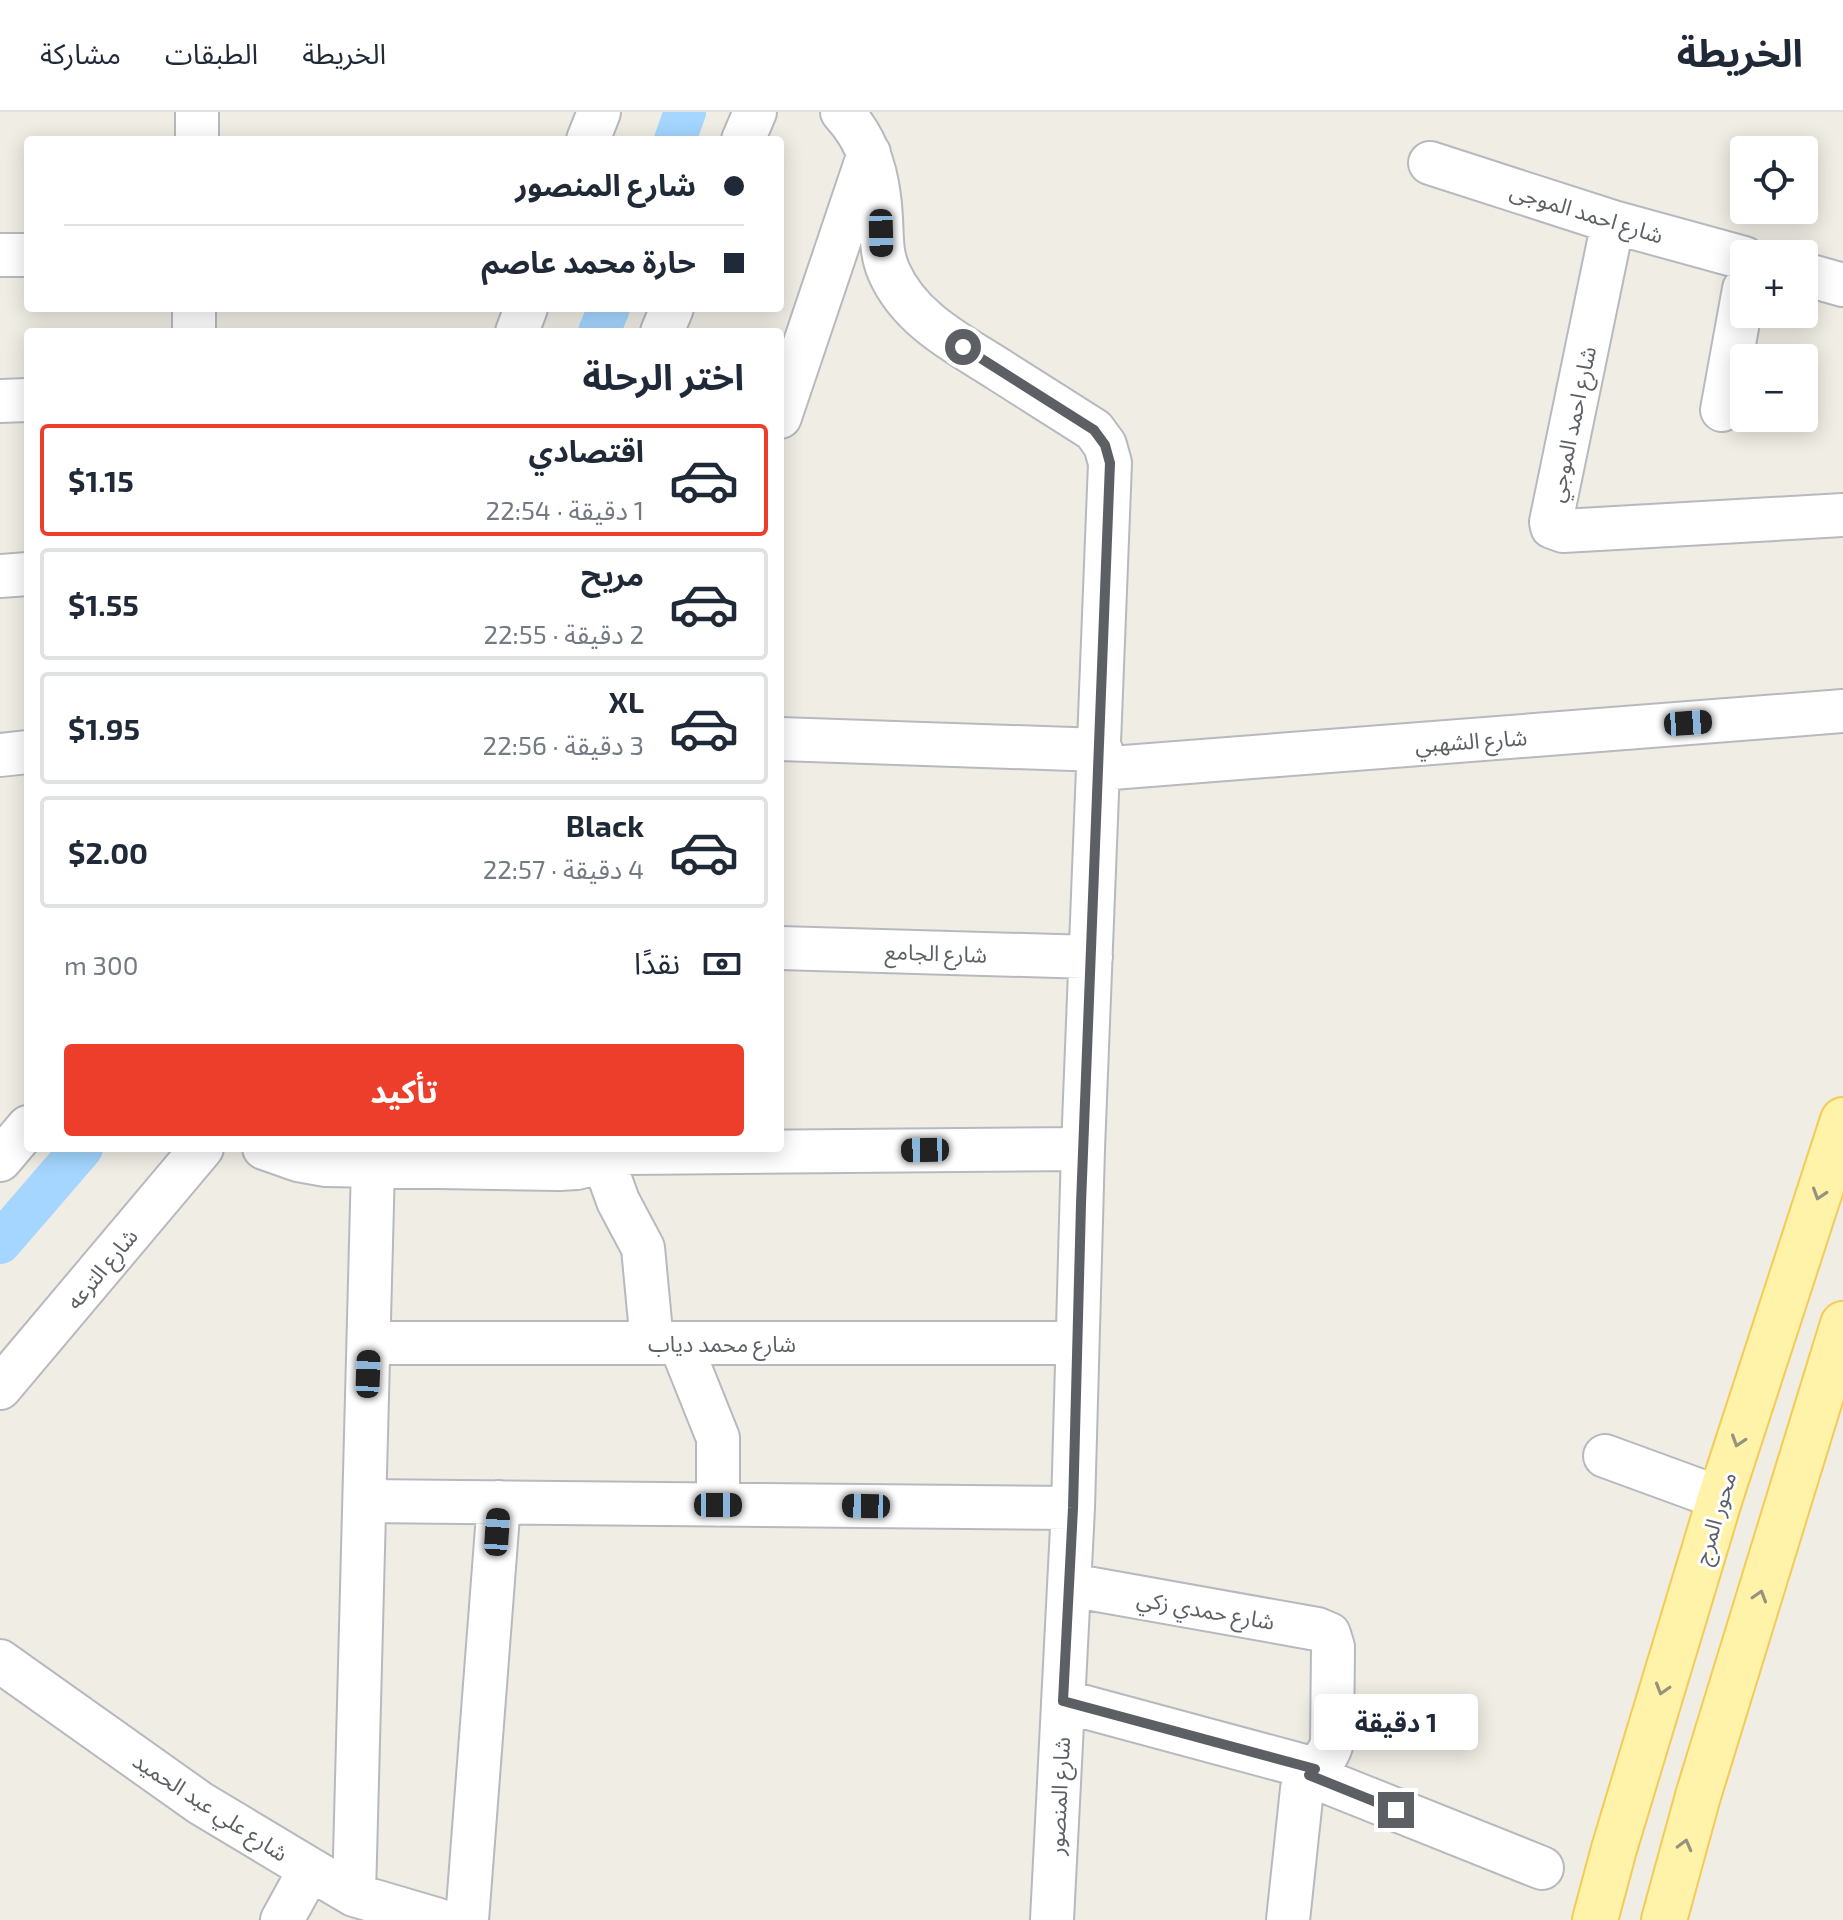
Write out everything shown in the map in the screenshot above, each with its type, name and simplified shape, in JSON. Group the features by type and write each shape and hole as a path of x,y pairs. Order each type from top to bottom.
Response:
{"main road":[{"name":"محور المرج","path":"1595,1920 1720,1498 1843,1120"},
{"path":"1664,1920 1698,1796 1843,1324"}],"street":[{"path":"197,112 197,136"},
{"path":"590,136 599,112"},
{"name":"شارع المنصور","path":"842,112 853,124 869,153 878,184 882,249 889,272 902,294 937,330 1094,430 1105,445 1110,463 1112,482 1083,1149 1070,1585 1052,1920"},
{"path":"784,405 869,153"},
{"name":"شارع احمد الموجى","path":"1430,163 1613,222 1730,254"},
{"name":"شارع احمد الموجي","path":"1613,222 1552,527 1563,531 1843,515"},
{"path":"0,255 24,255"},
{"path":"1818,278 1843,285"},
{"path":"1722,410 1737,328"},
{"path":"0,401 24,400"},
{"path":"0,576 24,574"},
{"name":"شارع الشهبي","path":"784,739 1100,760 1843,711"},
{"path":"0,755 24,752"},
{"name":"شارع الجامع","path":"784,948 1091,957"},
{"path":"0,1160 24,1132"},
{"path":"784,1152 1083,1149"},
{"name":"شارع الترعه","path":"0,1388 199,1152"},
{"path":"277,1152 312,1163 568,1169 601,1154 742,1152"},
{"path":"601,1154 618,1201 643,1248 650,1295 666,1343 718,1438 718,1505"},
{"path":"354,1895 373,1166"},
{"name":"شارع محمد دياب","path":"369,1343 1076,1343"},
{"path":"1605,1456 1720,1498"},
{"path":"365,1501 1073,1508"},
{"path":"467,1920 499,1502"},
{"name":"شارع حمدي زكي","path":"1070,1585 1323,1630 1329,1634 1333,1647 1332,1742 1328,1755 1312,1772"},
{"name":"شارع علي عبد الحميد","path":"0,1661 200,1803 354,1895 439,1920"},
{"path":"1063,1701 1312,1772 1542,1868"},
{"path":"1288,1920 1301,1794 1312,1772"},
{"path":"282,1920 310,1869"}],"waterway":[{"path":"676,136 685,112"},
{"path":"601,328 607,312"},
{"path":"0,1243 79,1152"}],"route":[{"path":"963,347 1094,430 1105,445 1112,482 1063,1701 1315,1769 1309,1775 1396,1810"}]}
